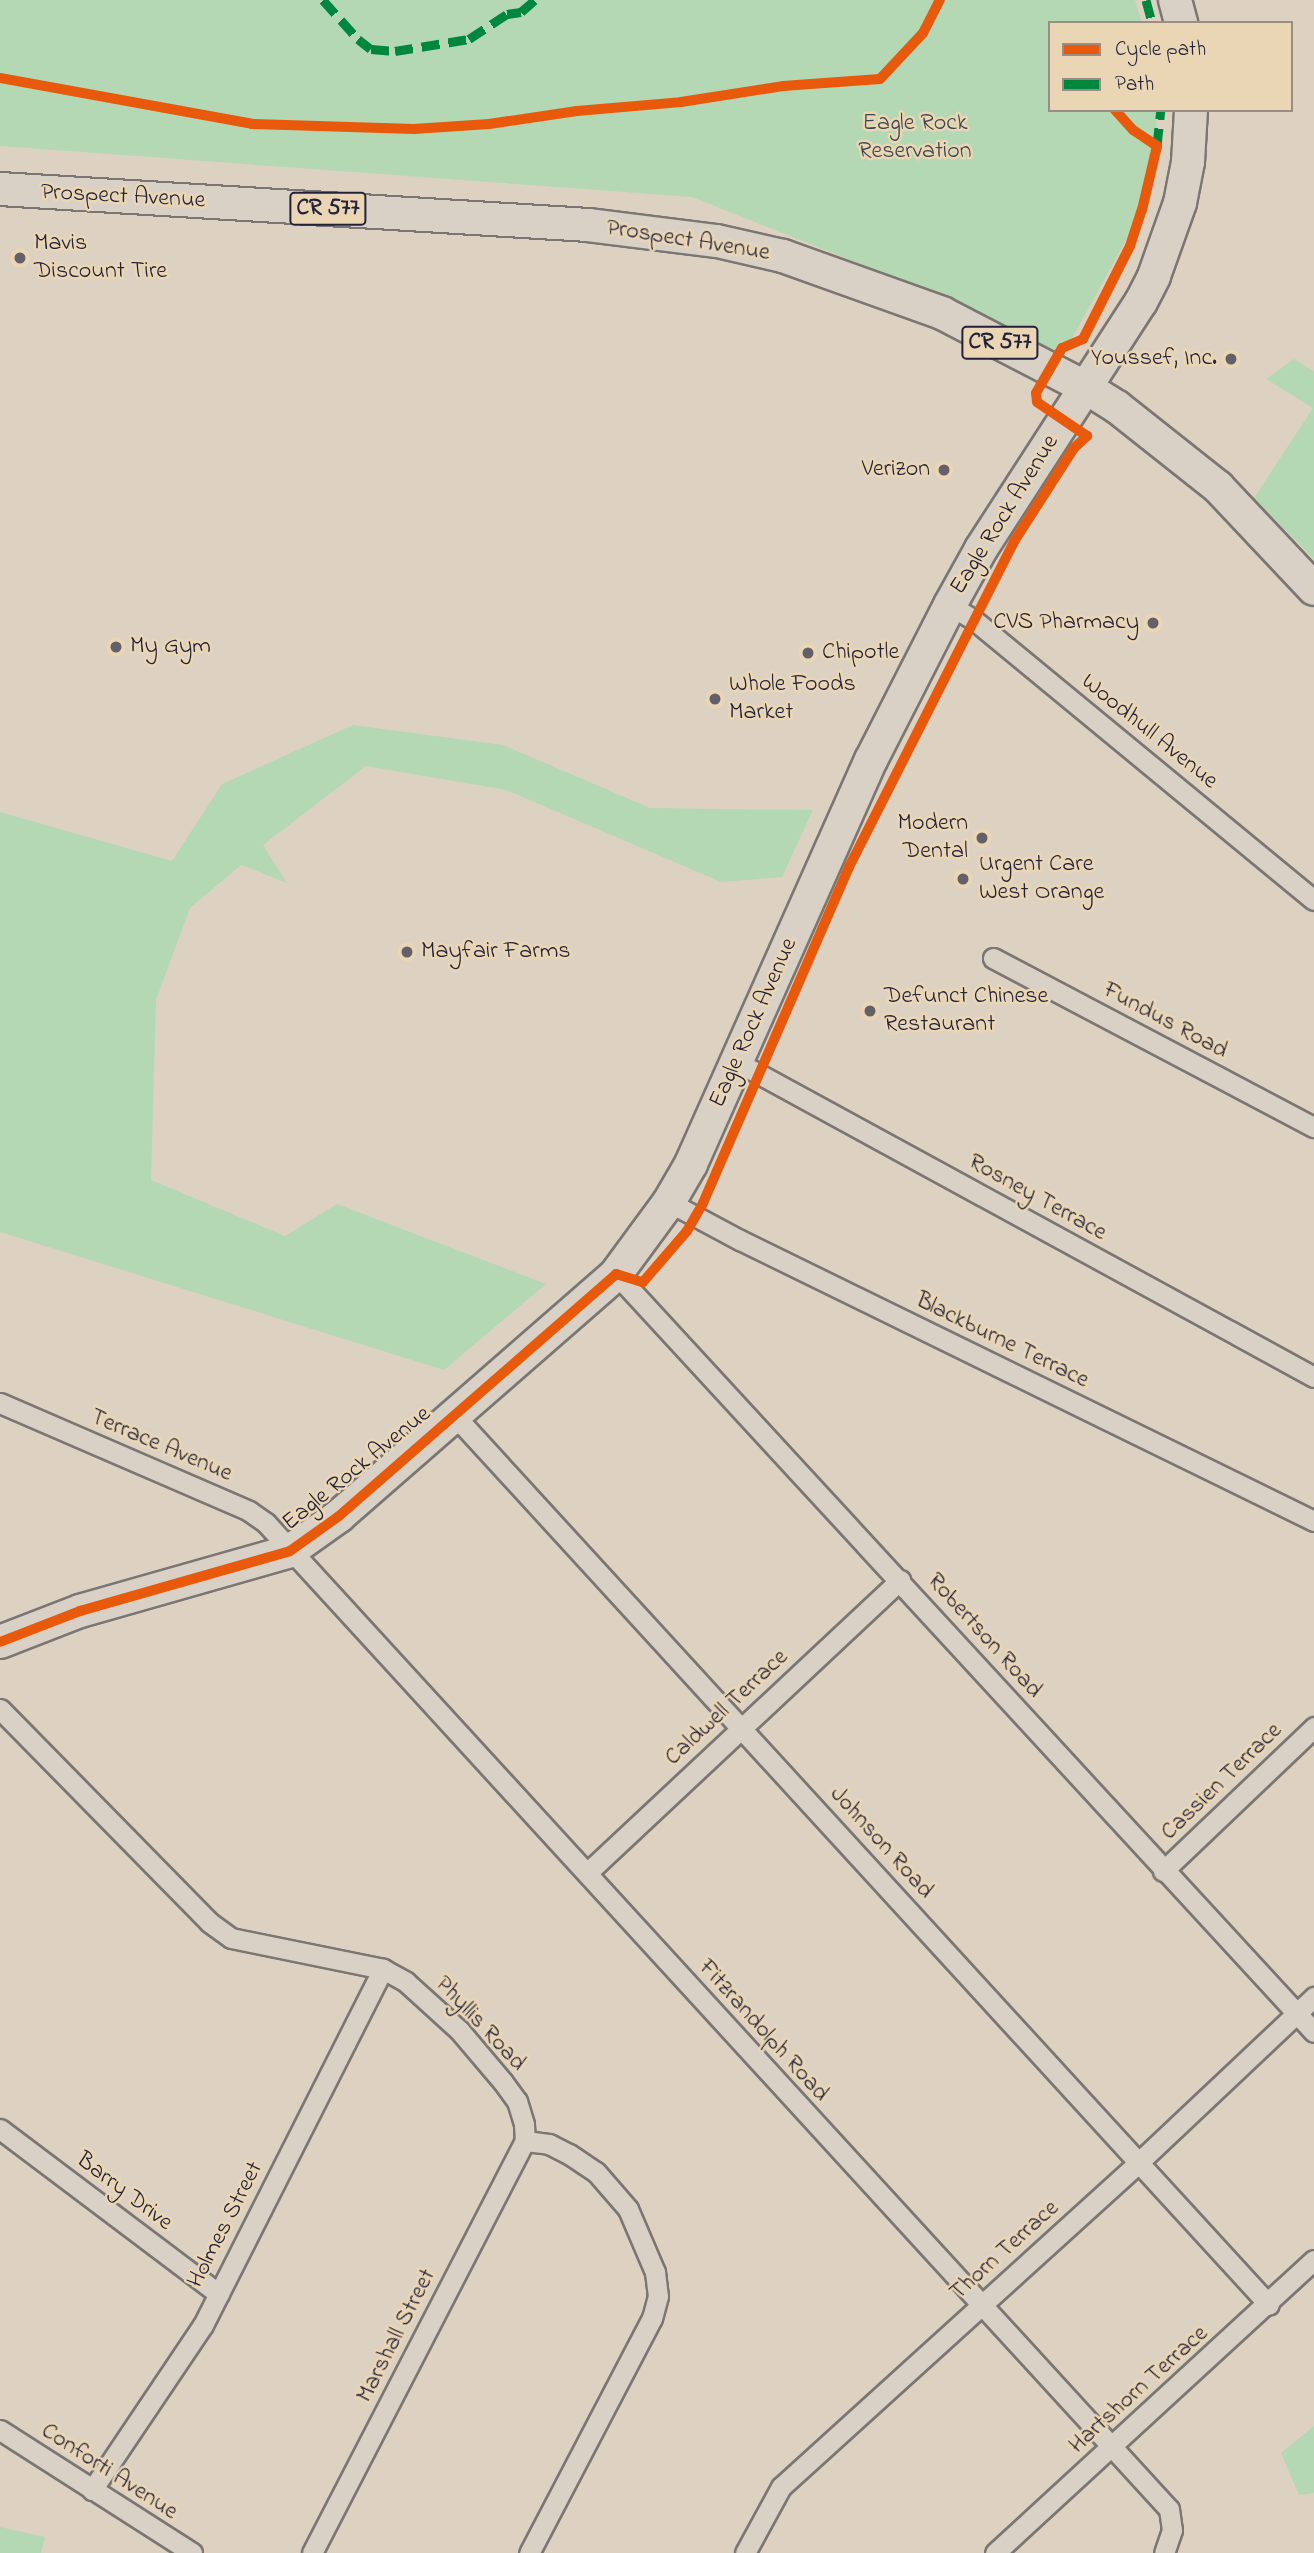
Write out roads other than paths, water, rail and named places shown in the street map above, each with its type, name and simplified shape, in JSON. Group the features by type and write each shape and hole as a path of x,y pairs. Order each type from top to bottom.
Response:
{"main road":[{"path":"1175,0 1180,21"},
{"name":"Eagle Rock Avenue","path":"0,1642 80,1611 290,1551 339,1516 617,1274 669,1202 691,1164 871,760 950,605 981,549 1140,302 1166,246 1184,181 1191,112"},
{"name":"Prospect Avenue","path":"0,189 588,225 717,241 783,256 891,292 942,313 1085,387 1140,424 1218,487 1314,589"}],"street":[{"name":"Woodhull Avenue","path":"950,605 974,620 1314,900"},
{"name":"Fundus Road","path":"993,958 1314,1127"},
{"name":"Rosney Terrace","path":"737,1062 1314,1377"},
{"name":"Blackburne Terrace","path":"669,1202 740,1240 1314,1521"},
{"name":"Robertson Road","path":"617,1274 1314,2032"},
{"name":"Terrace Avenue","path":"0,1403 249,1510 266,1523 290,1551"},
{"name":"Johnson Road","path":"455,1416 743,1727 1269,2305"},
{"name":"Fitzrandolph Road","path":"290,1551 1169,2509 1172,2530 1164,2553"},
{"name":"Caldwell Terrace","path":"587,1873 900,1580"},
{"name":"Phyllis Road","path":"0,1709 209,1922 231,1938 383,1969 405,1982 459,2030 503,2082 517,2101 524,2124 525,2141"},
{"name":"Cassien Terrace","path":"1164,1871 1314,1727"},
{"name":"Holmes Street","path":"92,2490 203,2325 383,1969"},
{"name":"Thorn Terrace","path":"745,2553 781,2487 1139,2162 1314,1997"},
{"name":"Barry Drive","path":"0,2129 219,2294"},
{"name":"Marshall Street","path":"312,2553 525,2141"},
{"path":"525,2141 549,2144 569,2154 596,2172 628,2209 654,2272 658,2296 652,2318 529,2553"},
{"name":"Hartshorn Terrace","path":"995,2553 1269,2305 1314,2260"},
{"name":"Conforti Avenue","path":"0,2430 192,2553"}],"place":[{"name":"Mavis Discount Tire","path":"20,258"},
{"name":"Youssef, Inc.","path":"1231,359"},
{"name":"Verizon","path":"944,470"},
{"name":"CVS Pharmacy","path":"1153,623"},
{"name":"My Gym","path":"116,647"},
{"name":"Chipotle","path":"808,653"},
{"name":"Whole Foods Market","path":"715,699"},
{"name":"Modern Dental","path":"982,838"},
{"name":"Urgent Care West Orange","path":"963,879"},
{"name":"Mayfair Farms","path":"407,952"},
{"name":"Defunct Chinese Restaurant","path":"870,1011"}],"park label":[{"name":"Eagle Rock Reservation","path":"915,138"}]}
